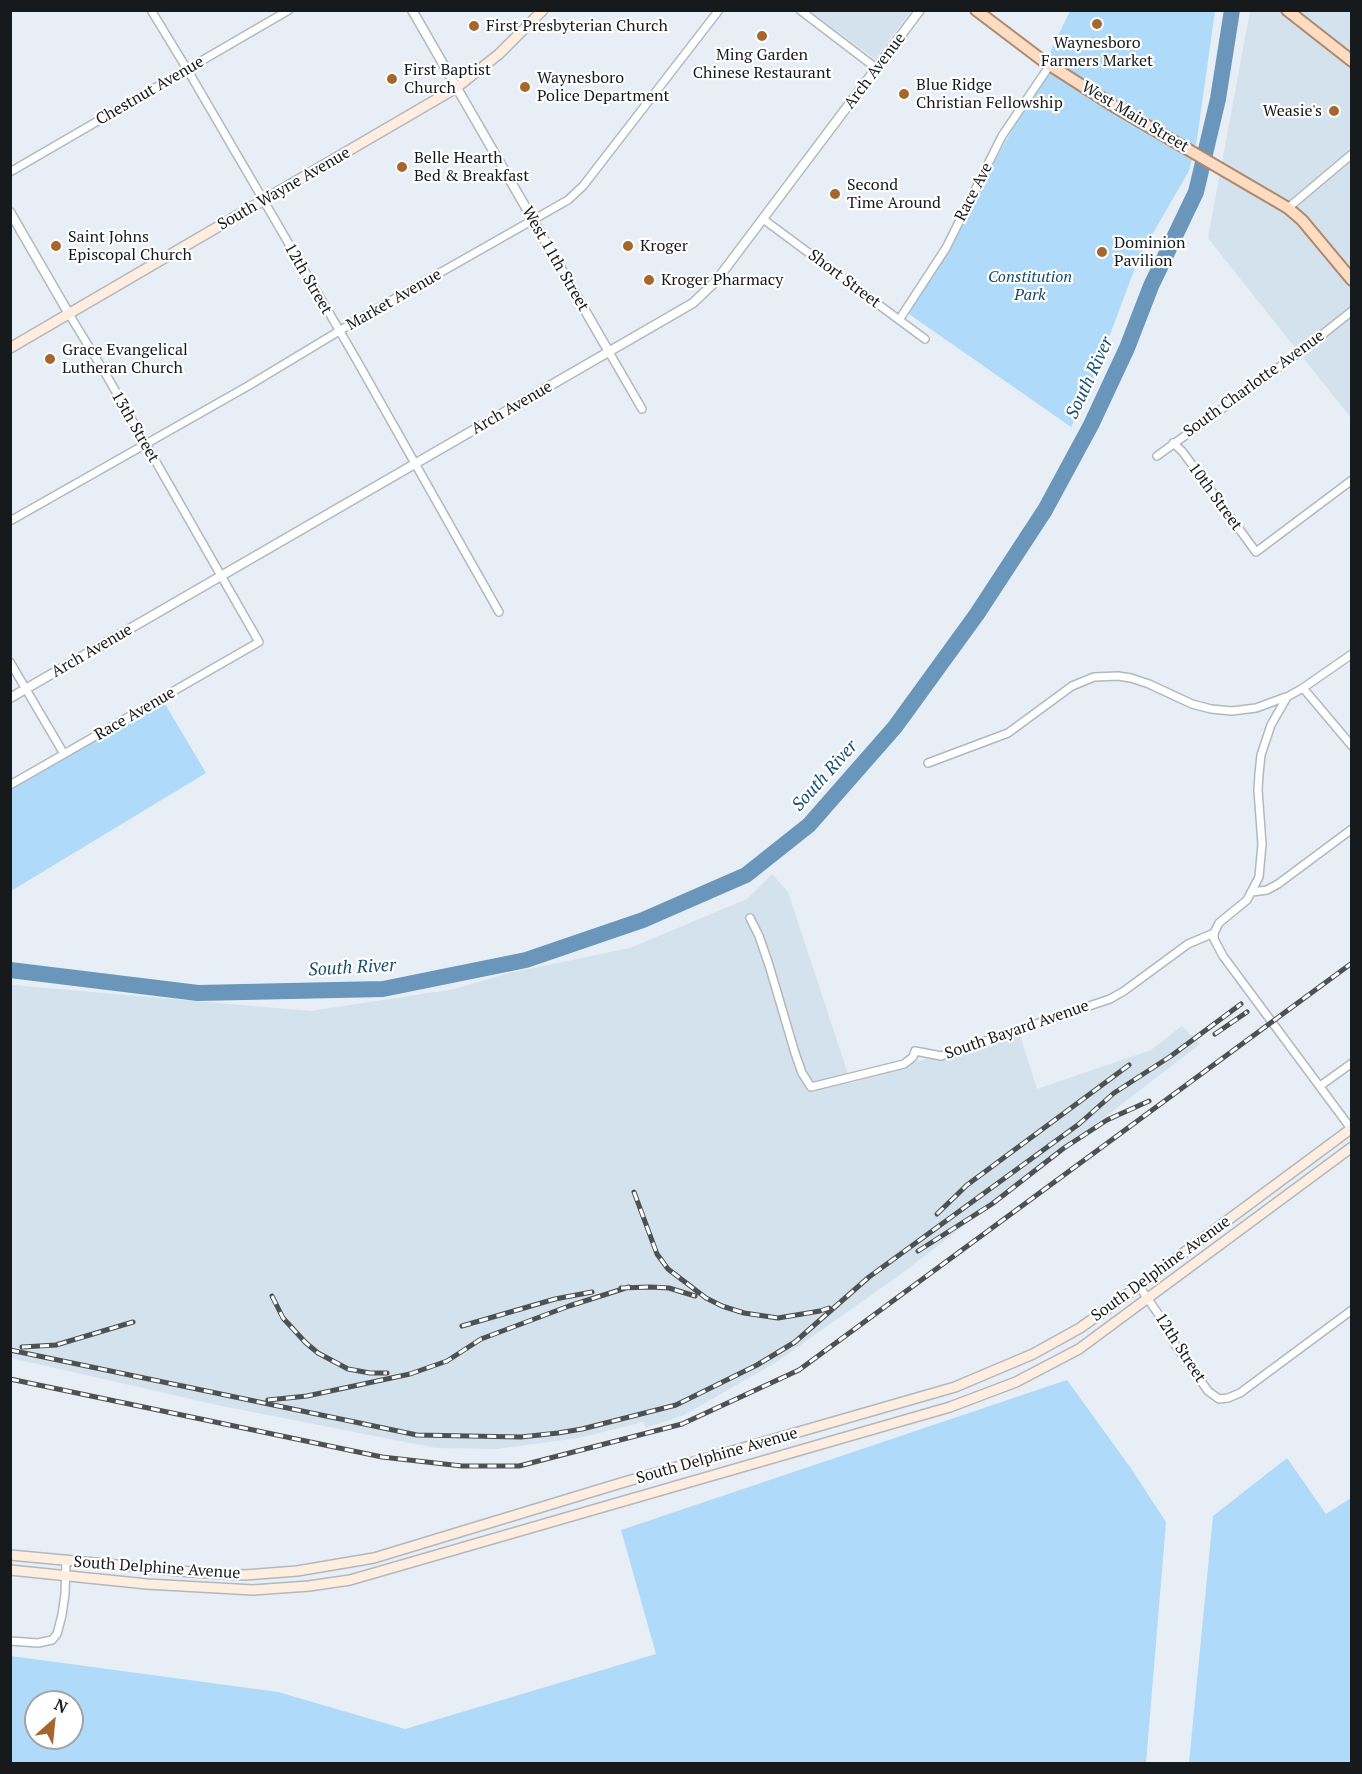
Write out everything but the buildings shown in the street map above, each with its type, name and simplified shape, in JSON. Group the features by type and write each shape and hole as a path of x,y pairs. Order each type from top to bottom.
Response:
{"main road":[{"name":"South Wayne Avenue","path":"10,348 456,88 499,54 543,10"},
{"name":"West Main Street","path":"976,10 1050,65 1157,131 1288,207 1302,220 1352,280"},
{"path":"1287,10 1352,61"},
{"name":"South Delphine Avenue","path":"10,1555 245,1575 297,1571 374,1558 955,1387 1033,1354 1080,1328 1351,1129"},
{"name":"South Delphine Avenue","path":"10,1570 147,1584 253,1590 350,1580 950,1407 1016,1382 1079,1349 1352,1147"}],"street":[{"name":"12th Street","path":"151,10 499,612"},
{"name":"Chestnut Avenue","path":"10,172 289,10"},
{"name":"West 11th Street","path":"412,10 609,352"},
{"name":"Market Avenue","path":"10,521 568,200 583,186 719,10"},
{"path":"800,10 876,68"},
{"name":"Arch Avenue","path":"10,698 693,303 706,292 764,219 920,10"},
{"name":"Race Ave","path":"899,320 946,248 1002,136 1050,65"},
{"path":"1288,207 1352,154"},
{"name":"13th Street","path":"10,212 259,642"},
{"name":"Short Street","path":"764,219 925,339"},
{"name":"South Charlotte Avenue","path":"1157,456 1304,349 1352,311"},
{"path":"609,352 642,409"},
{"name":"10th Street","path":"1173,443 1182,451 1256,552 1352,480"},
{"name":"Race Avenue","path":"10,785 259,642"},
{"path":"928,763 1008,734 1072,686 1094,676 1131,678 1192,704 1232,711 1256,708 1287,697 1352,654"},
{"path":"10,662 64,754"},
{"path":"1303,688 1352,746"},
{"path":"1252,892 1259,877 1262,860 1258,790 1262,755 1271,725 1287,697"},
{"name":"South Bayard Avenue","path":"750,918 769,965 802,1073 811,1087 904,1064 913,1057 915,1051 941,1056 1110,999 1188,944 1214,933 1219,923 1240,906 1252,892 1267,890 1278,884 1352,829"},
{"path":"1214,933 1214,939 1223,956 1351,1129"},
{"path":"1320,1086 1352,1063"},
{"name":"12th Street","path":"1140,1286 1174,1343 1208,1391 1219,1399 1240,1393 1352,1310"},
{"path":"10,1641 38,1643 52,1640 57,1634 62,1615 66,1561"}],"shaded area":[{"path":"809,11 911,11 875,59"},
{"path":"1250,11 1351,11 1351,418 1208,238"},
{"path":"772,874 788,892 851,1083 1018,1029 1037,1089 1151,1050 1182,1026 1200,1044 901,1274 775,1363 684,1415 646,1428 643,1422 579,1438 496,1449 436,1448 222,1406 11,1358 11,985 311,1011 455,989 509,973 630,948 747,899"}],"green space":[{"name":"Constitution Park","path":"1070,11 1215,11 1197,139 1189,171 1139,257 1089,391 1071,427 909,314 1044,73 1052,48"},
{"path":"162,699 206,773 11,891 11,790"},
{"path":"1067,1380 1130,1467 1166,1522 1146,1763 11,1763 11,1656 278,1692 405,1729 656,1654 621,1530"},
{"path":"1287,1458 1326,1514 1351,1498 1351,1763 1189,1763 1213,1516"}],"waterway":[{"name":"South River","path":"10,970 198,993 383,989 526,960 643,920 746,875 809,825 895,727 977,614 1045,510 1091,425 1127,348 1151,286 1196,192 1218,99 1232,10"}],"railway":[{"path":"10,1379 382,1457 462,1466 519,1466 682,1424 799,1370 1352,963"},
{"path":"10,1350 417,1435 521,1437 558,1433 676,1405 757,1365 795,1342 869,1277 1079,1124 1114,1093 1171,1056 1241,1004"},
{"path":"1215,1034 1247,1012"},
{"path":"937,1214 967,1185 1129,1065"},
{"path":"918,1251 992,1204 1064,1148 1107,1120 1149,1101"},
{"path":"634,1192 657,1254 668,1269 706,1298 744,1313 778,1318 829,1308"},
{"path":"268,1400 307,1396 410,1374 447,1361 481,1339 569,1306 629,1287"},
{"path":"621,1288 669,1288 695,1296"},
{"path":"462,1326 555,1299 592,1292"},
{"path":"272,1296 283,1318 318,1353 348,1369 387,1373"},
{"path":"22,1347 56,1345 133,1322"}],"place":[{"name":"Waynesboro Farmers Market","path":"1097,24"},
{"name":"First Presbyterian Church","path":"474,26"},
{"name":"Ming Garden Chinese Restaurant","path":"762,36"},
{"name":"First Baptist Church","path":"392,79"},
{"name":"Waynesboro Police Department","path":"525,87"},
{"name":"Blue Ridge Christian Fellowship","path":"904,94"},
{"name":"Weasie's","path":"1334,111"},
{"name":"Belle Hearth Bed & Breakfast","path":"402,167"},
{"name":"Second Time Around","path":"835,194"},
{"name":"Saint Johns Episcopal Church","path":"56,246"},
{"name":"Kroger","path":"628,246"},
{"name":"Dominion Pavilion","path":"1102,252"},
{"name":"Kroger Pharmacy","path":"649,280"},
{"name":"Grace Evangelical Lutheran Church","path":"50,359"}]}
